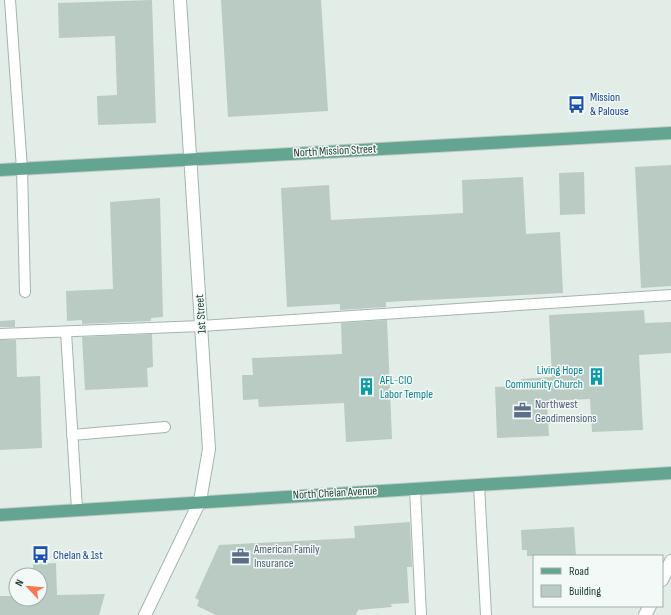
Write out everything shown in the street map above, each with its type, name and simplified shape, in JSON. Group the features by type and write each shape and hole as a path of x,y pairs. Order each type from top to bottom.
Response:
{"main road":[{"name":"North Mission Street","path":"0,170 671,133"},
{"name":"North Chelan Avenue","path":"0,515 200,501 671,473"}],"street":[{"name":"1st Street","path":"145,615 200,501 209,449 180,0"},
{"path":"663,578 671,561"}],"lane":[{"path":"10,0 22,169 25,292"},
{"path":"0,334 202,326 671,295"},
{"path":"66,332 77,509"},
{"path":"72,435 165,427"},
{"path":"479,485 486,615"},
{"path":"414,489 421,615"}],"building":[{"path":"152,0 156,123 98,125 97,96 117,95 115,36 59,38 58,3"},
{"path":"221,0 321,0 328,111 228,117"},
{"path":"671,165 671,286 641,288 635,167"},
{"path":"584,172 585,214 560,215 559,173"},
{"path":"523,177 526,234 560,232 563,293 386,302 386,307 340,310 340,304 287,307 281,188 329,185 331,220 463,213 462,180"},
{"path":"160,198 163,317 151,318 151,321 82,324 82,320 67,321 66,291 113,289 110,202"},
{"name":"Living Hope Community Church","path":"644,310 645,323 671,322 671,353 639,355 643,430 592,432 590,399 547,401 549,436 497,438 495,387 521,386 521,379 552,377 549,315"},
{"path":"15,320 15,327 0,327 0,321"},
{"path":"387,320 392,439 346,442 344,403 259,407 258,399 243,400 242,375 253,375 252,358 342,354 341,323"},
{"path":"152,334 153,367 147,368 148,387 85,390 82,337"},
{"path":"0,340 16,340 17,377 40,376 42,448 0,450"},
{"path":"410,522 412,567 407,567 409,603 391,604 392,607 358,610 356,615 216,615 197,606 199,600 195,598 219,545 355,538 354,526"},
{"path":"574,527 576,555 527,556 527,550 522,550 521,530"},
{"path":"56,563 57,595 105,594 99,615 0,615 0,596 8,596 8,607 48,607 48,567 33,567 33,564"}],"place":[{"name":"Mission & Palouse","path":"577,104"},
{"name":"Living Hope Community Church","path":"596,377"},
{"name":"AFL-CIO Labor Temple","path":"367,387"},
{"name":"Northwest Geodimensions","path":"522,411"},
{"name":"Chelan & 1st","path":"40,555"},
{"name":"American Family Insurance","path":"241,556"}]}
